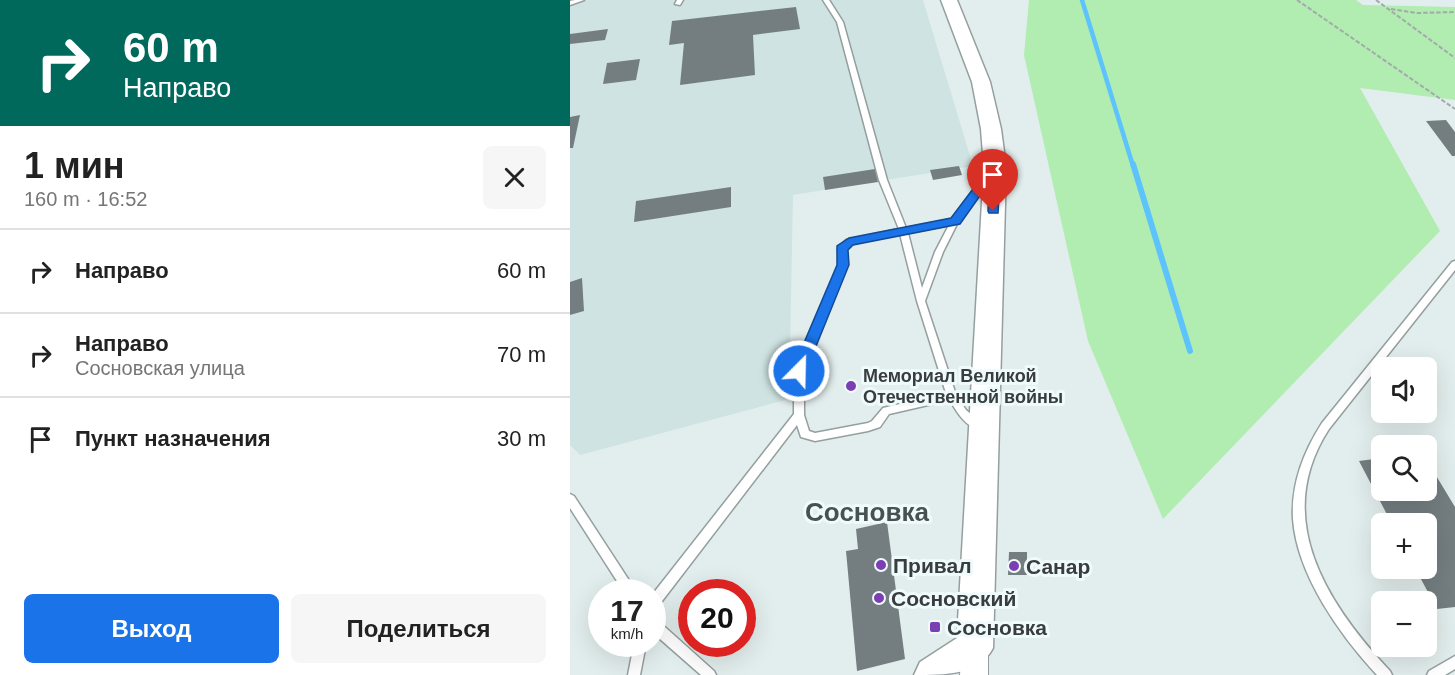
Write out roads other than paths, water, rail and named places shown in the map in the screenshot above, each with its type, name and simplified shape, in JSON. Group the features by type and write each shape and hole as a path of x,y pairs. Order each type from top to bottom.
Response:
{"street":[{"path":"933,675 974,662 995,167 991,129 981,82 950,0"}],"lane":[{"path":"570,3 581,0"},
{"path":"826,0 840,22 883,180 903,230 921,301 952,396 963,412 983,431"},
{"path":"921,301 939,252 955,221 995,167"},
{"path":"952,396 886,411 876,424 868,427 815,437 805,434 799,415 799,371 843,265 842,249 849,242 955,221"},
{"path":"1386,675 1369,658 1327,597 1305,554 1299,526 1301,492 1310,454 1335,414 1455,264"},
{"path":"666,587 799,415"},
{"path":"570,499 622,579"},
{"path":"666,636 710,675"},
{"path":"634,675 637,657"},
{"path":"1433,675 1455,662"}],"waterway":[{"path":"1082,0 1133,166"},
{"path":"1133,164 1190,351"}],"place":[{"name":"Мемориал Великой Отечественной войны","path":"851,386"},
{"name":"Привал","path":"881,565"},
{"name":"Санар","path":"1014,566"},
{"name":"Сосновский","path":"879,598"},
{"name":"Сосновка","path":"935,627"}],"district":[{"name":"Сосновка","path":"867,512"}]}
